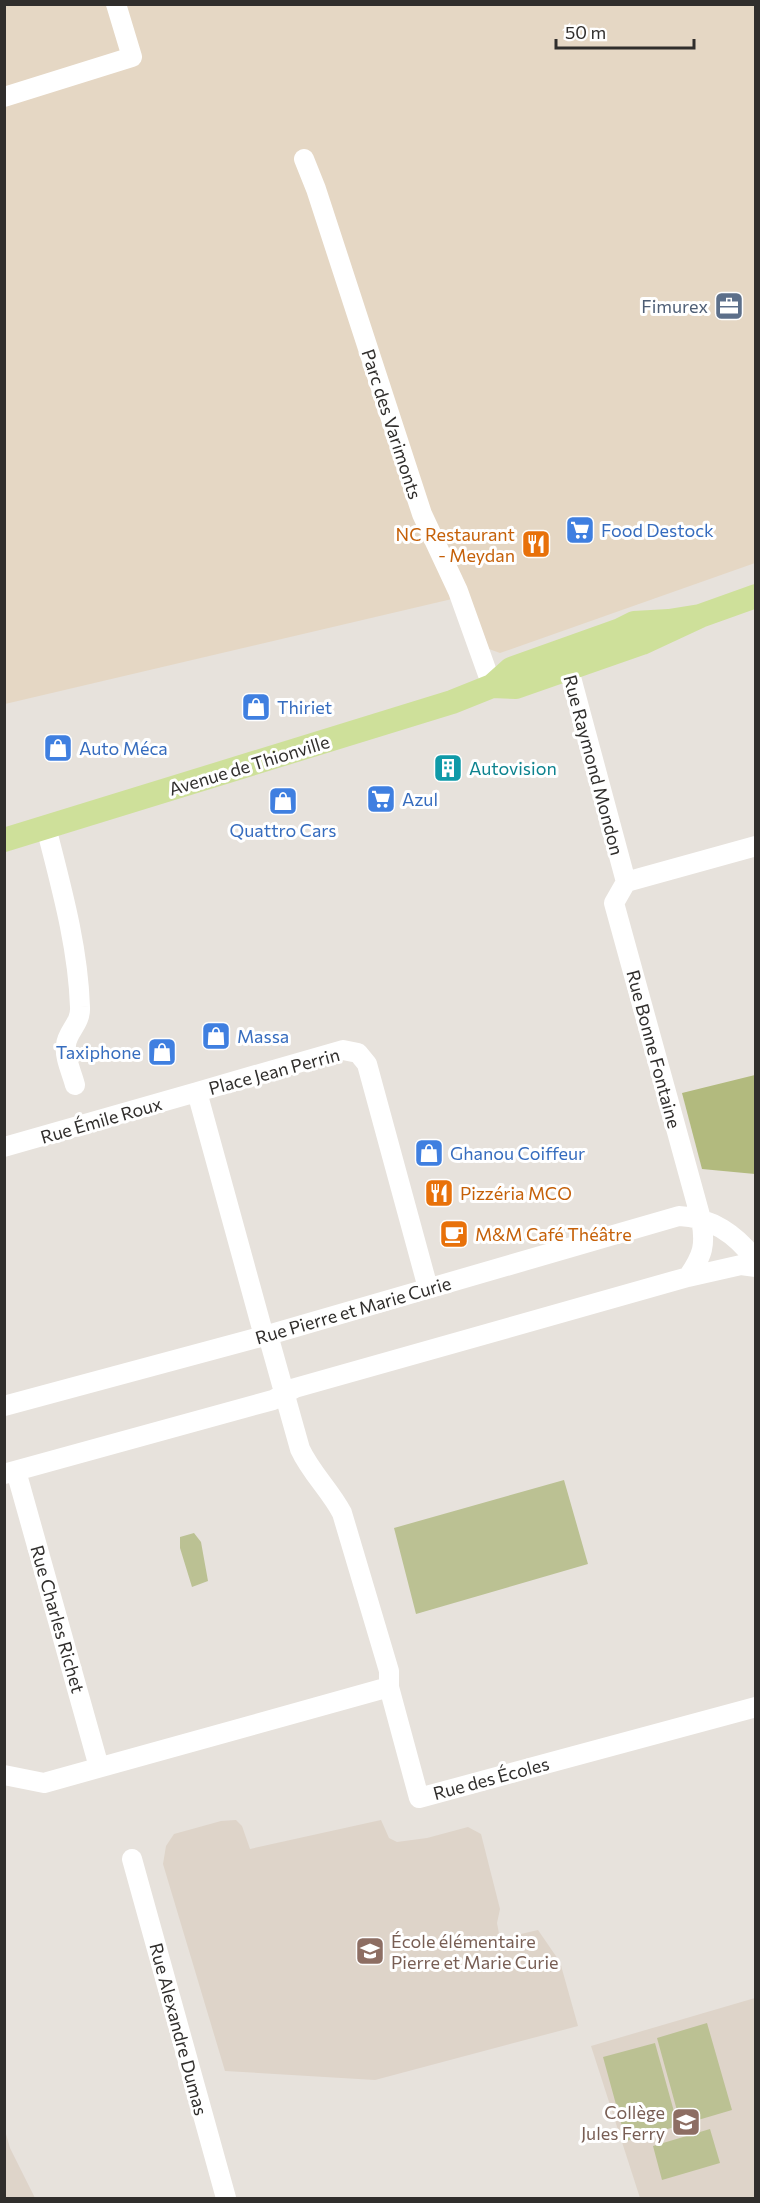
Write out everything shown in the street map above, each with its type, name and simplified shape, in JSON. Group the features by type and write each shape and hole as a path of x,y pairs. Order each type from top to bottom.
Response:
{"main road":[{"name":"Avenue de Thionville","path":"4,840 435,708 492,686 511,669 566,659 634,623 700,616 756,596"}],"street":[{"path":"4,98 132,57 116,4"},
{"name":"Parc des Varimonts","path":"304,159 422,514 458,591 492,686"},
{"name":"Rue Raymond Mondon","path":"566,659 626,882"},
{"path":"46,827 65,900 79,991 78,1022 65,1047 75,1085"},
{"path":"626,882 756,846"},
{"name":"Rue Bonne Fontaine","path":"626,882 614,903 701,1219"},
{"name":"Place Jean Perrin","path":"389,1687 389,1671 342,1513 334,1498 306,1463 266,1335 196,1092 343,1050 357,1053 367,1064 428,1288"},
{"name":"Rue Émile Roux","path":"4,1147 196,1092"},
{"name":"Rue Pierre et Marie Curie","path":"4,1406 266,1335 678,1216 701,1219 719,1226 752,1246"},
{"path":"688,1277 700,1260 705,1238 701,1219"},
{"path":"10,1473 273,1400 296,1388 688,1277 741,1265 756,1267"},
{"name":"Rue Charles Richet","path":"10,1473 99,1767"},
{"path":"4,1775 44,1783 389,1687"},
{"name":"Rue des Écoles","path":"389,1687 419,1798 756,1707"},
{"name":"Rue Alexandre Dumas","path":"132,1859 226,2199"}],"shaded area":[{"path":"4,5 755,5 755,563 500,653 489,649 469,595 5,704"},
{"name":"École élémentaire Pierre et Marie Curie","path":"236,1820 242,1826 250,1849 381,1820 389,1838 397,1842 427,1838 468,1827 481,1834 500,1909 497,1923 500,1939 538,1930 560,1962 578,2026 375,2080 225,2071 163,1864 166,1846 174,1834 221,1821"},
{"name":"Collège Jules Ferry","path":"755,1998 755,2198 640,2198 591,2046"},
{"path":"4,2127 10,2148 35,2198 5,2198"}],"green space":[{"path":"755,1075 755,1174 702,1169 682,1093"},
{"path":"564,1480 588,1564 416,1614 394,1528"},
{"path":"194,1533 201,1542 208,1581 192,1587 180,1548 180,1537"},
{"path":"707,2023 732,2110 681,2125 657,2038"},
{"path":"655,2043 678,2126 626,2141 603,2057"},
{"path":"710,2129 720,2163 662,2180 653,2146"}],"place":[{"name":"Fimurex","path":"729,306"},
{"name":"Food Destock","path":"580,530"},
{"name":"NC Restaurant - Meydan","path":"536,544"},
{"name":"Thiriet","path":"256,707"},
{"name":"Auto Méca","path":"58,748"},
{"name":"Autovision","path":"448,768"},
{"name":"Azul","path":"381,799"},
{"name":"Quattro Cars","path":"283,801"},
{"name":"Massa","path":"216,1036"},
{"name":"Taxiphone","path":"162,1052"},
{"name":"Ghanou Coiffeur","path":"429,1153"},
{"name":"Pizzéria MCO","path":"439,1193"},
{"name":"M&M Café Théâtre","path":"454,1234"},
{"name":"École élémentaire Pierre et Marie Curie","path":"370,1951"},
{"name":"Collège Jules Ferry","path":"686,2122"}]}
